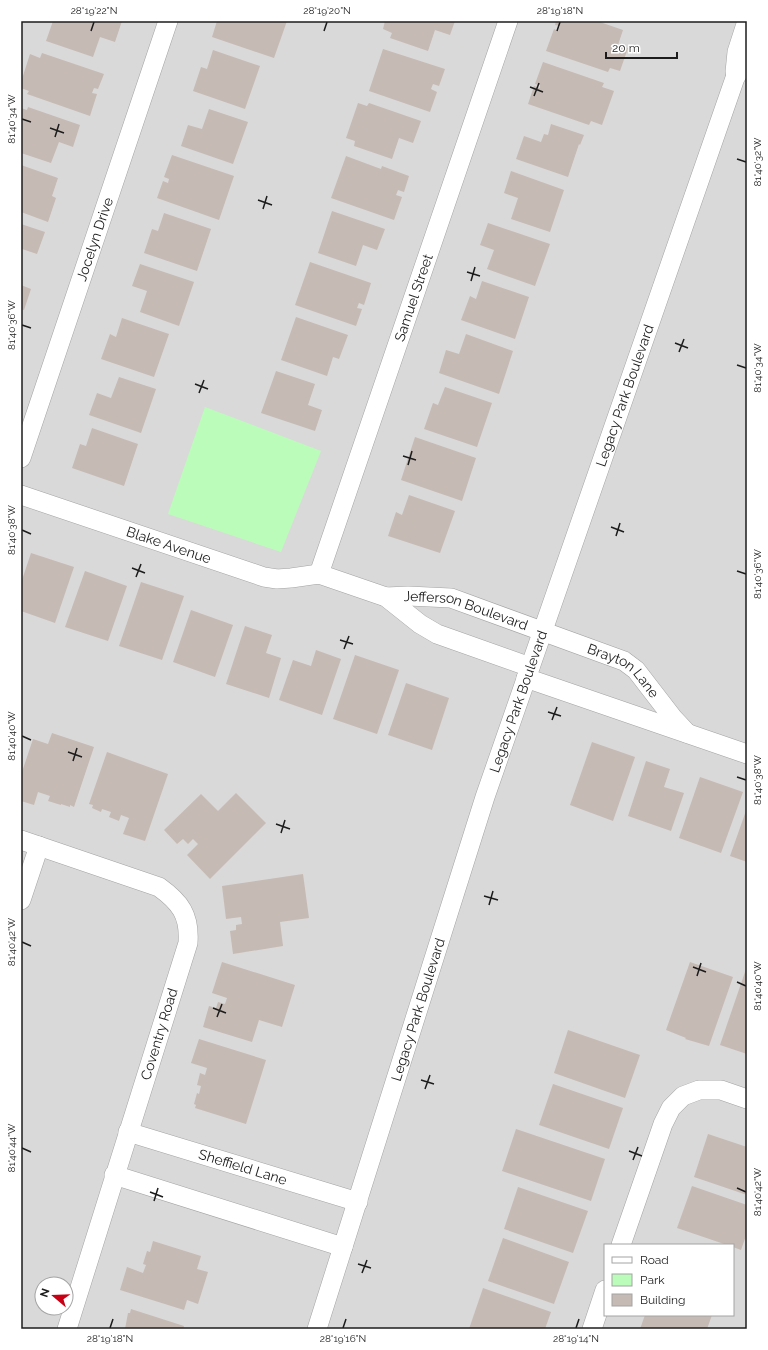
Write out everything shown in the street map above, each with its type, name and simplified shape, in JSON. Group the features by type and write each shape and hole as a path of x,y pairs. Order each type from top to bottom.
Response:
{"street":[{"name":"Jocelyn Drive","path":"21,458 168,21"},
{"name":"Samuel Street","path":"320,574 508,21"},
{"name":"Legacy Park Boulevard","path":"735,78 738,52 747,21"},
{"name":"Legacy Park Boulevard","path":"317,1329 469,847 735,78 747,57"},
{"name":"Blake Avenue","path":"21,495 264,577 277,579 320,574"},
{"name":"Jefferson Boulevard","path":"320,574 386,597 420,624 437,634 528,673"},
{"name":"Jefferson Boulevard","path":"386,597 415,596 451,598 543,631"},
{"name":"Brayton Lane","path":"543,631 624,661 636,670 687,734"},
{"name":"Brayton Lane","path":"528,673 687,734 747,754"},
{"name":"Coventry Road","path":"21,840 159,887 177,902 187,920 188,942 67,1329"},
{"path":"21,900 39,846"},
{"path":"621,1244 663,1124 671,1108 683,1096 699,1090 721,1090 747,1099"},
{"name":"Sheffield Lane","path":"128,1132 358,1202"},
{"path":"114,1175 343,1247"},
{"path":"592,1329 604,1293"}],"shaded area":[{"path":"21,21 747,21 747,1329 21,1329"}],"green space":[{"path":"205,407 321,451 281,552 168,514"}],"building":[{"path":"53,21 122,21 115,42 100,37 93,57 46,41"},
{"path":"217,21 287,21 274,58 212,37"},
{"path":"385,21 455,21 450,35 435,30 428,51 390,38 392,33 383,29"},
{"path":"556,21 597,21 623,30 618,45 628,48 620,71 610,68 608,72 546,51 554,29 558,31 560,26 555,25"},
{"path":"383,49 445,69 439,86 433,84 431,89 437,92 430,112 369,91"},
{"path":"213,50 260,66 245,109 193,91 201,67 207,69"},
{"path":"42,53 104,74 98,89 94,88 92,93 97,94 90,116 27,94 29,91 21,88 21,82 30,54 40,58"},
{"path":"543,62 604,83 602,87 614,91 602,125 591,121 589,125 528,104 534,86 540,88 540,85 535,84"},
{"path":"358,103 367,106 369,103 421,121 413,143 399,138 392,159 354,146 355,141 346,138"},
{"path":"28,107 80,125 73,147 59,142 51,163 21,153 21,108 27,110"},
{"path":"209,109 248,122 233,164 181,146 188,125 202,129"},
{"path":"551,124 584,135 580,145 579,144 568,177 516,159 524,136 541,142 544,134 548,135"},
{"path":"172,155 234,176 219,220 157,198 163,181 168,183 169,179 164,177"},
{"path":"346,156 381,169 382,166 409,176 404,192 398,190 396,195 402,197 394,220 331,198"},
{"path":"21,165 58,178 52,196 56,198 48,222 21,212"},
{"path":"511,171 564,190 550,232 511,219 518,198 504,193"},
{"path":"332,211 385,229 377,250 363,245 356,266 318,253"},
{"path":"164,213 211,229 197,271 144,253 152,229 158,231"},
{"path":"488,223 550,244 535,286 487,269 494,250 480,245"},
{"path":"21,224 45,232 37,254 22,249 21,252"},
{"path":"310,262 371,283 364,305 359,303 357,308 362,309 356,326 295,305"},
{"path":"140,264 194,282 179,326 140,312 147,291 132,286"},
{"path":"482,281 529,297 515,339 461,320 470,296 476,299"},
{"path":"21,285 31,289 24,310 21,309"},
{"path":"296,317 348,335 339,359 333,357 327,376 281,360"},
{"path":"122,318 169,334 154,377 101,359 110,334 116,337"},
{"path":"466,334 513,351 499,394 439,373 446,350 459,354"},
{"path":"276,371 315,384 308,405 322,410 315,431 261,413"},
{"path":"119,377 156,389 141,433 89,415 97,393 111,398"},
{"path":"445,387 492,403 477,447 424,429 433,403 438,405"},
{"path":"92,428 138,444 124,486 72,468 80,444 86,446"},
{"path":"415,437 476,458 462,501 401,480"},
{"path":"409,495 455,511 440,553 388,536 396,512 402,515"},
{"path":"31,553 74,567 55,623 21,611 21,583"},
{"path":"85,571 127,586 108,641 65,627"},
{"path":"141,582 184,596 162,660 119,646"},
{"path":"191,610 233,625 215,677 173,662"},
{"path":"245,626 272,635 266,653 281,658 269,698 226,684"},
{"path":"316,650 341,659 322,715 279,700 293,660 311,666"},
{"path":"355,655 399,670 377,734 333,719"},
{"path":"406,683 449,698 432,750 388,735"},
{"path":"52,733 94,747 74,807 48,801 50,796 38,792 34,805 21,801 21,775 33,739 48,744"},
{"path":"592,742 635,757 613,821 570,805"},
{"path":"107,752 168,774 145,841 123,834 129,818 121,815 119,821 109,817 111,812 102,809 101,812 92,808 93,805 89,804"},
{"path":"646,761 670,769 664,787 684,793 671,831 628,816"},
{"path":"700,777 743,792 721,853 679,838"},
{"path":"236,793 266,823 210,879 187,855 198,844 193,839 188,844 183,839 177,844 164,830 201,794 218,811"},
{"path":"747,808 747,862 730,856"},
{"path":"303,874 309,918 280,922 283,946 233,954 230,931 236,930 236,925 242,924 241,917 226,919 222,886"},
{"path":"222,962 295,985 282,1027 259,1020 252,1042 203,1027 209,1006 216,1008 218,1002 225,1004 227,998 212,993"},
{"path":"690,962 733,977 709,1046 685,1039 686,1038 666,1030"},
{"path":"747,969 747,1054 720,1045"},
{"path":"568,1030 640,1055 625,1098 554,1073"},
{"path":"199,1039 266,1060 246,1124 195,1108 196,1105 194,1104 197,1093 199,1094 201,1086 197,1085 200,1073 205,1075 207,1068 191,1063"},
{"path":"553,1084 623,1108 609,1149 539,1125"},
{"path":"516,1129 605,1159 591,1201 502,1171"},
{"path":"708,1134 747,1147 747,1195 694,1177"},
{"path":"692,1186 747,1205 747,1233 741,1250 734,1247 734,1244 724,1244 677,1228"},
{"path":"518,1187 588,1211 573,1253 504,1229"},
{"path":"503,1238 569,1262 554,1304 488,1281"},
{"path":"153,1241 201,1256 197,1269 208,1272 198,1304 187,1300 184,1310 120,1290 127,1267 143,1273 146,1265 143,1264 147,1251 150,1252"},
{"path":"483,1288 551,1312 545,1329 469,1329"},
{"path":"131,1309 184,1326 183,1329 125,1329 128,1313 130,1313"},
{"path":"645,1316 712,1316 707,1329 640,1329"}]}
